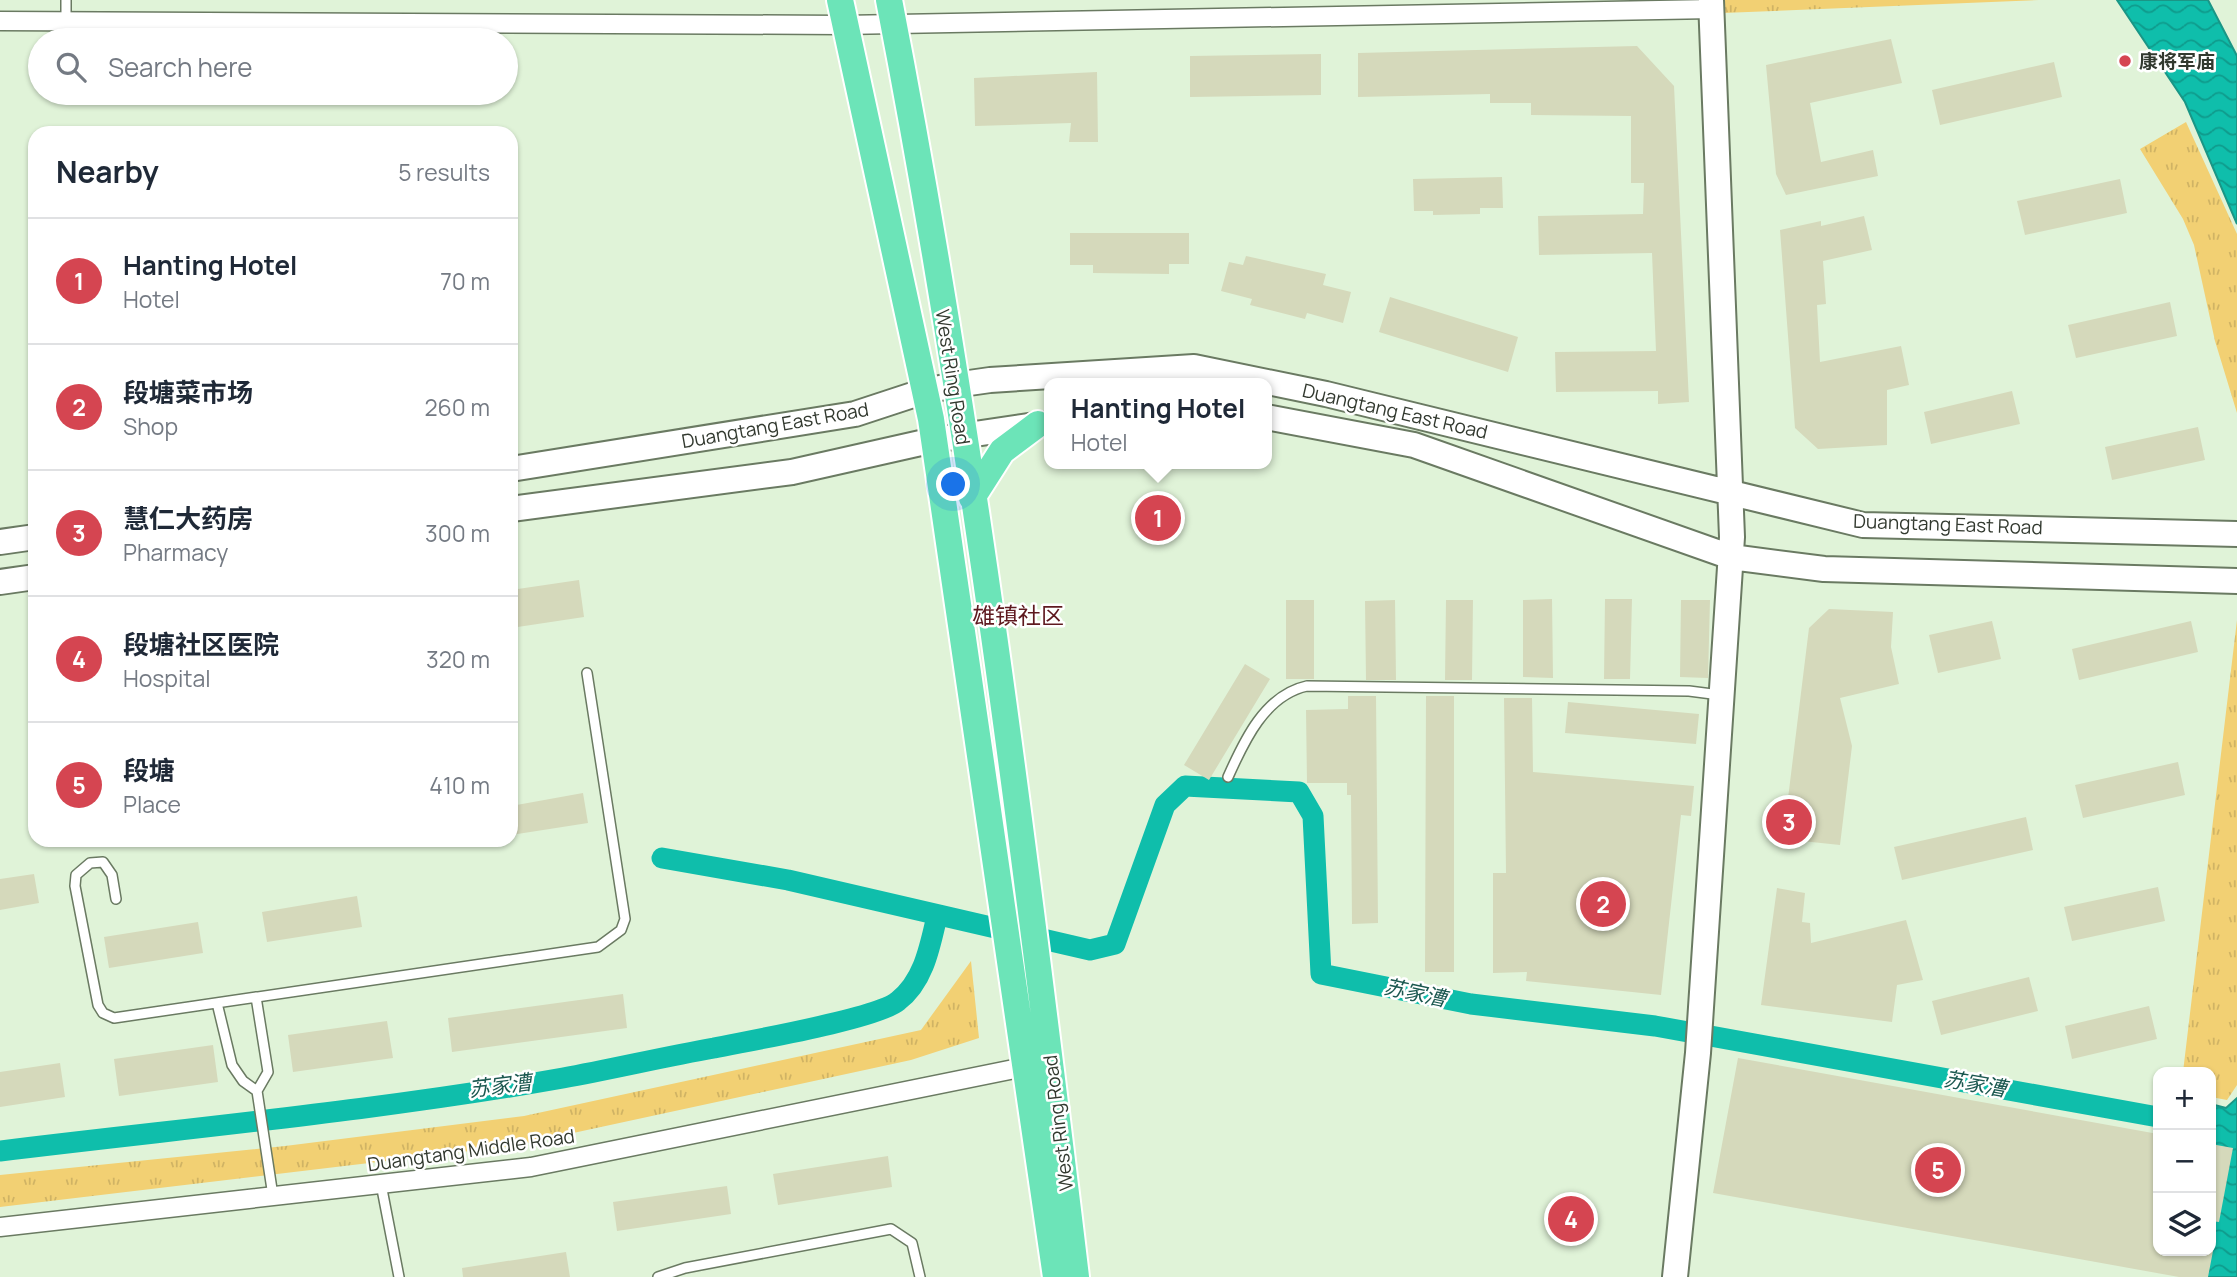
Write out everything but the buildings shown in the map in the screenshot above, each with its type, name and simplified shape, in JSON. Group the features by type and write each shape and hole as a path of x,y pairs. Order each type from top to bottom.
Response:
{"main road":[{"path":"1675,1277 1698,1053 1731,556 1731,491 1712,5"},
{"name":"West Ring Road","path":"891,11 963,435 1040,968 1076,1277"},
{"name":"West Ring Road","path":"841,12 934,440 1009,970 1056,1277"},
{"name":"Duangtang East Road","path":"518,468 855,414 925,391 990,380 1194,367 1248,378"},
{"name":"Duangtang East Road","path":"1272,383 1731,491 1863,525 2237,534"},
{"name":"Duangtang East Road","path":"1272,418 1415,445 1731,556 1824,569 2237,581"},
{"path":"518,508 792,472 934,440 1044,423"},
{"path":"972,498 1002,451 1044,423"},
{"path":"0,542 28,538"},
{"path":"0,582 28,578"}],"street":[{"path":"0,21 66,23 891,11 1712,5"},
{"name":"Duangtang Middle Road","path":"0,1227 531,1167 1024,1067"}],"lane":[{"path":"66,0 66,23"},
{"path":"116,899 112,875 103,862 90,863 76,875 75,886 98,1005 103,1013 114,1018 598,947 611,941 621,930 625,919 624,905 587,673"},
{"path":"1228,777 1248,733 1282,696 1307,686 1689,691 1721,695"},
{"path":"256,997 268,1072 257,1091 273,1196"},
{"path":"217,1003 232,1065 243,1081 257,1091"},
{"path":"381,1184 399,1277"},
{"path":"658,1277 685,1268 891,1229 912,1243 920,1277"}],"green space":[{"path":"1722,0 2039,0 1723,13"},
{"path":"2186,122 2237,234 2237,413 2215,341 2194,245 2183,219 2140,149"},
{"path":"2237,620 2237,1085 2227,1100 2216,1098 2216,1067 2184,1067"},
{"path":"971,961 979,1038 911,1060 513,1146 0,1207 0,1175 285,1146 524,1116 921,1030"}],"water":[{"path":"2117,0 2208,0 2237,56 2237,224 2185,102"},
{"path":"2237,1098 2237,1277 2204,1277 2206,1256 2216,1256 2216,1105 2226,1108"}],"waterway":[{"name":"苏家漕","path":"662,858 788,880 1090,950 1115,944 1165,805 1185,786 1299,792 1313,816 1321,974 1471,1004 1655,1026 2153,1116"},
{"name":"苏家漕","path":"0,1151 352,1110 493,1090 839,1022 885,1008 907,993 925,962 937,916"}],"place":[{"name":"康将军庙","path":"2125,61"},
{"name":"Hanting Hotel","path":"1158,518"},
{"name":"慧仁大药房","path":"1789,822"},
{"name":"段塘菜市场","path":"1603,904"},
{"name":"段塘","path":"1938,1170"},
{"name":"段塘社区医院","path":"1571,1219"}],"district":[{"name":"雄镇社区","path":"1018,616"}]}
